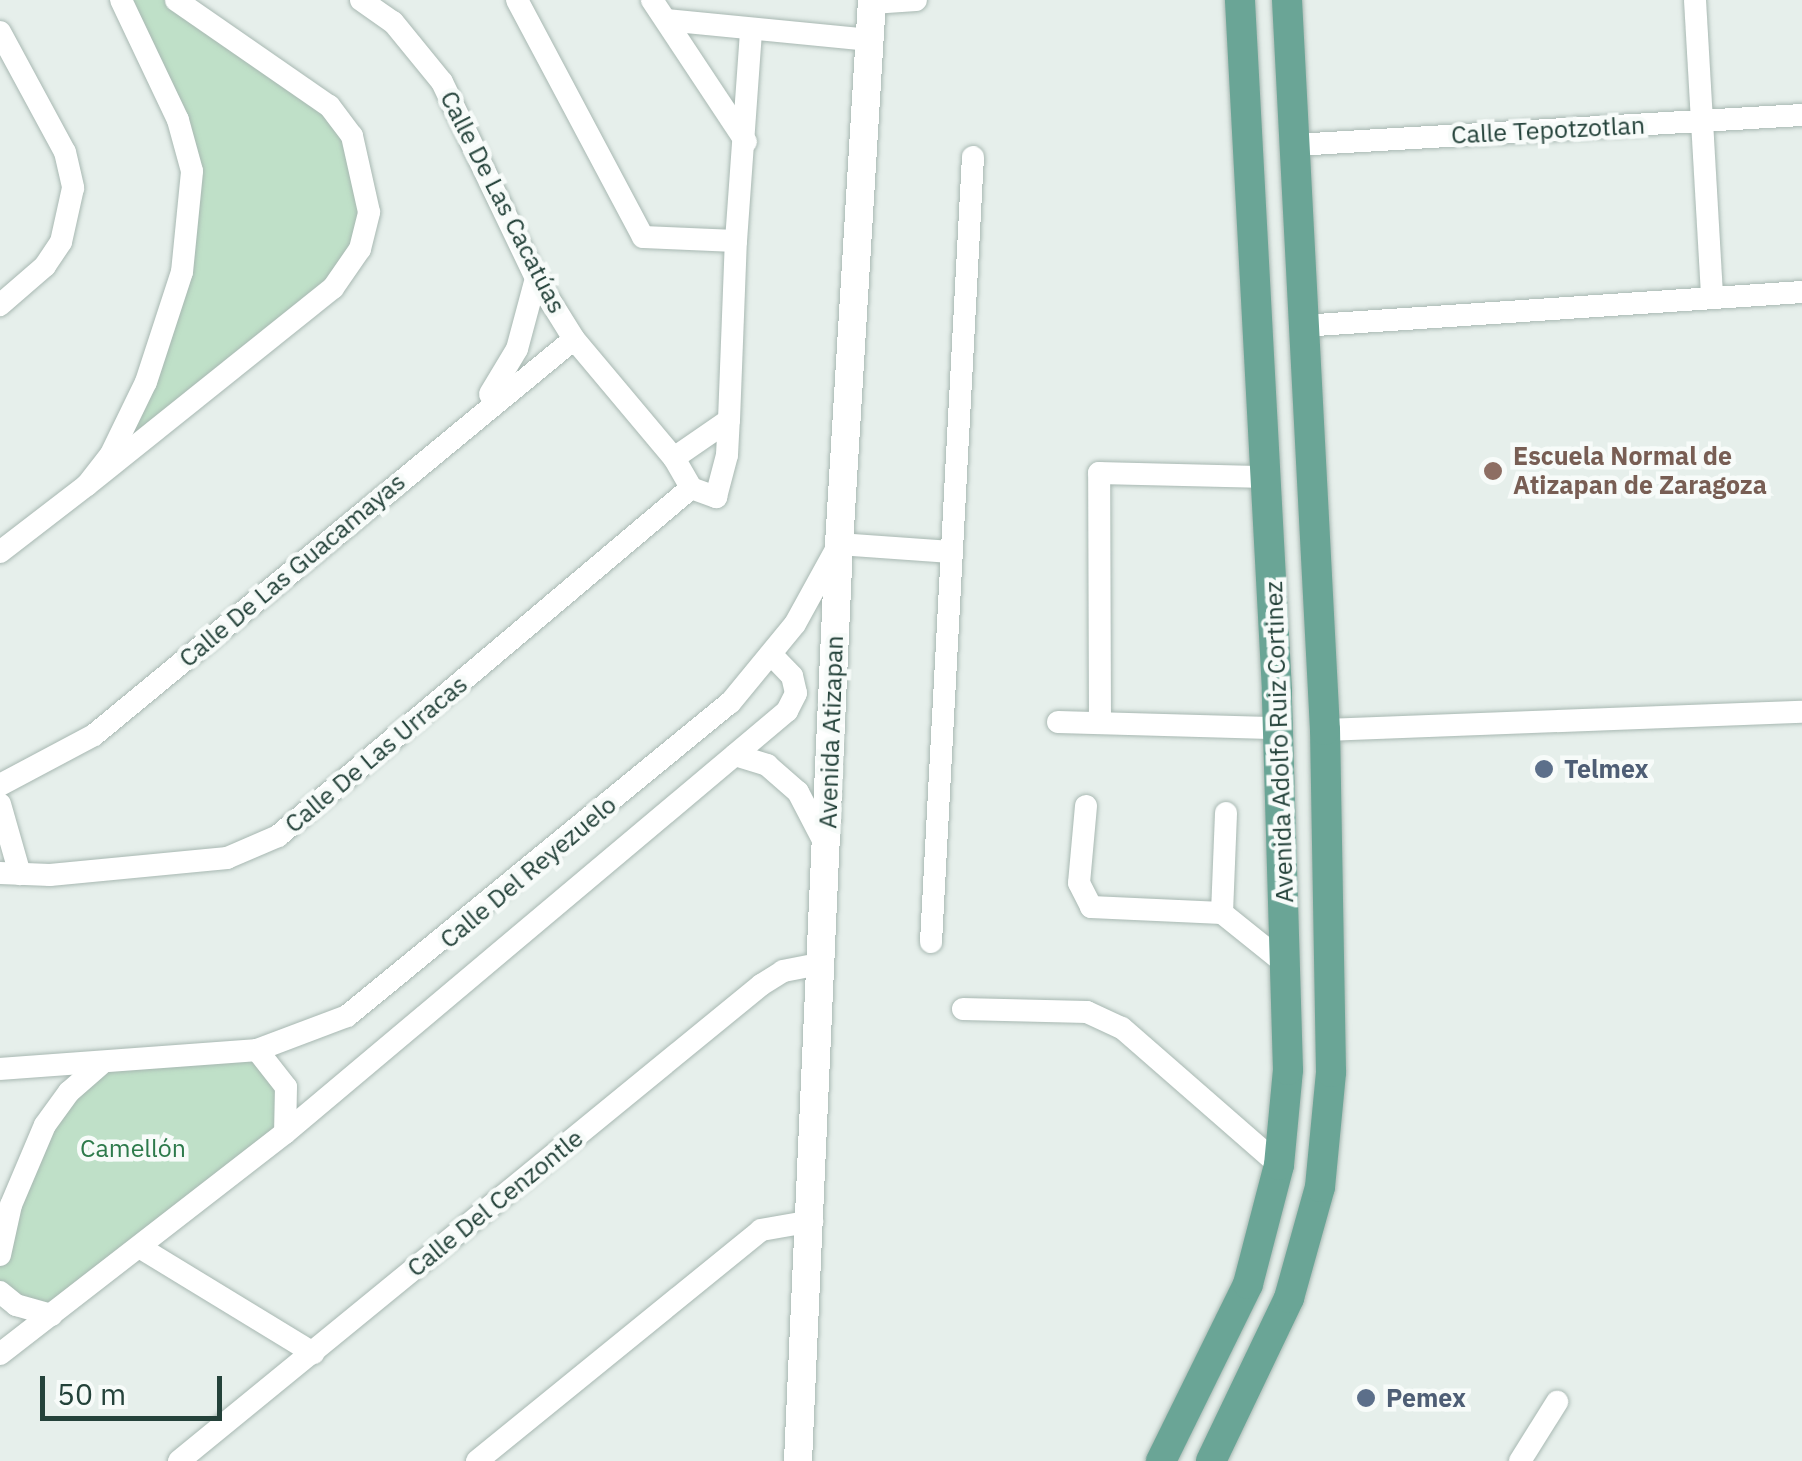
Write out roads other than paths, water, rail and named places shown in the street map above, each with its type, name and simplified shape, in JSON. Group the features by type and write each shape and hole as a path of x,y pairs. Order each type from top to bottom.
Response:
{"main road":[{"name":"Avenida Adolfo Ruiz Cortinez","path":"1162,1461 1248,1284 1280,1165 1288,966 1260,327 1240,0"},
{"name":"Avenida Adolfo Ruiz Cortinez","path":"1211,1461 1289,1298 1320,1188 1331,1072 1325,730 1287,0"},
{"path":"1260,327 1302,326"},
{"path":"1279,728 1325,730"}],"street":[{"path":"87,485 125,428 146,382 182,272 193,199 178,120 121,0"},
{"path":"0,552 333,288 360,248 369,212 364,170 352,136 329,106 176,0"},
{"name":"Calle De Las Cacatúas","path":"362,0 392,22 442,82 536,278 574,339 674,458 691,488"},
{"path":"517,0 642,237 736,241"},
{"path":"652,0 746,142"},
{"path":"872,2 916,0"},
{"path":"1695,0 1712,297"},
{"name":"Avenida Atizapan","path":"798,1461 812,1221 839,544 872,2"},
{"path":"666,20 751,32 870,40"},
{"path":"0,32 65,152 73,188 61,242 45,266 0,305"},
{"path":"674,458 729,420 736,241 751,32"},
{"name":"Calle Tepotzotlan","path":"1295,145 1802,115"},
{"path":"931,942 973,157"},
{"path":"473,416 517,349 536,278"},
{"path":"1302,326 1802,292"},
{"name":"Calle De Las Guacamayas","path":"0,785 94,735 473,416 574,339"},
{"name":"Calle De Las Urracas","path":"10,874 227,858 278,836 691,488 716,496 729,420"},
{"path":"1100,722 1099,473 1267,477"},
{"path":"839,544 951,552"},
{"name":"Calle Del Reyezuelo","path":"0,1069 100,1066 257,1050 347,1016 388,989 730,703 773,656 839,544"},
{"name":"Calle Del Reyezuelo","path":"0,1354 285,1133 787,711 796,692 792,676 773,656"},
{"path":"1325,730 1802,712"},
{"path":"1058,722 1279,728"},
{"path":"735,755 767,765 798,792 826,848"},
{"path":"0,804 10,874"},
{"path":"1086,806 1079,884 1091,907 1222,913 1288,966"},
{"path":"1222,913 1226,812"},
{"name":"Calle Del Cenzontle","path":"180,1461 761,985 783,971 820,964"},
{"path":"963,1009 1087,1012 1122,1028 1280,1165"},
{"path":"257,1050 286,1086 285,1133"},
{"path":"0,1255 11,1206 45,1124 68,1092 100,1066"},
{"path":"0,1180 11,1206"},
{"path":"477,1461 761,1230 812,1221"},
{"path":"141,1248 313,1353"},
{"path":"0,1292 16,1305 52,1315"},
{"path":"1520,1461 1557,1402"}],"place":[{"name":"Escuela Normal de Atizapan de Zaragoza","path":"1493,471"},
{"name":"Telmex","path":"1544,769"},
{"name":"Pemex","path":"1366,1398"}],"park label":[{"name":"Camellón","path":"133,1148"}]}
